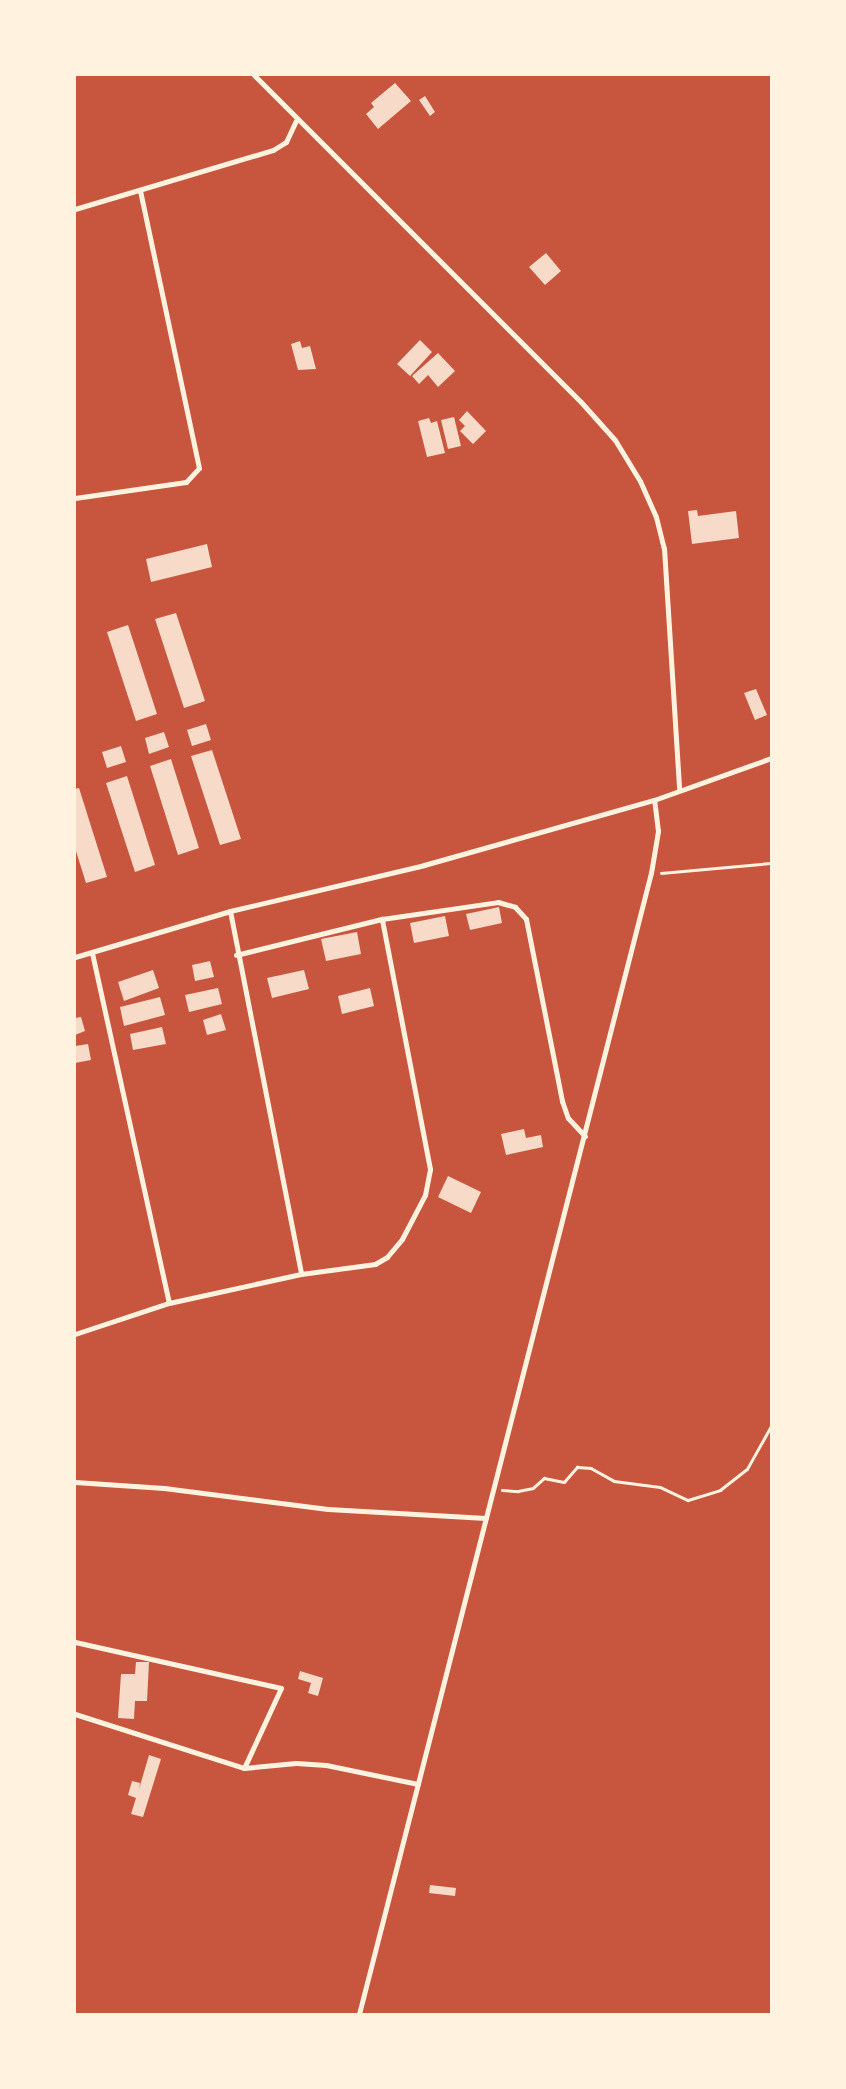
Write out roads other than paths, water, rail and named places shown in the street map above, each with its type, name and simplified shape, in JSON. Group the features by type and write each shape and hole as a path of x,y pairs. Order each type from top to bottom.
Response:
{"street":[{"path":"254,75 296,121 348,166 582,402 615,440 640,481 656,517 664,548 679,789"},
{"path":"75,209 273,150 286,142 296,121"},
{"path":"75,498 186,482 199,468 140,190"},
{"path":"75,957 230,912 424,865 654,800 679,789 771,758"},
{"path":"359,2014 493,1489 586,1136 651,873 658,831 654,800"},
{"path":"236,955 382,919 498,902 515,907 526,919 562,1101 568,1118 586,1136"},
{"path":"230,912 236,955 301,1274"},
{"path":"75,1334 169,1303 301,1274 375,1264 388,1257 402,1239 424,1195 430,1170 382,919"},
{"path":"92,953 169,1303"},
{"path":"75,1482 164,1488 328,1510 486,1518"},
{"path":"75,1642 280,1688 244,1768"},
{"path":"75,1714 244,1768 296,1763 326,1765 418,1784"}]}
